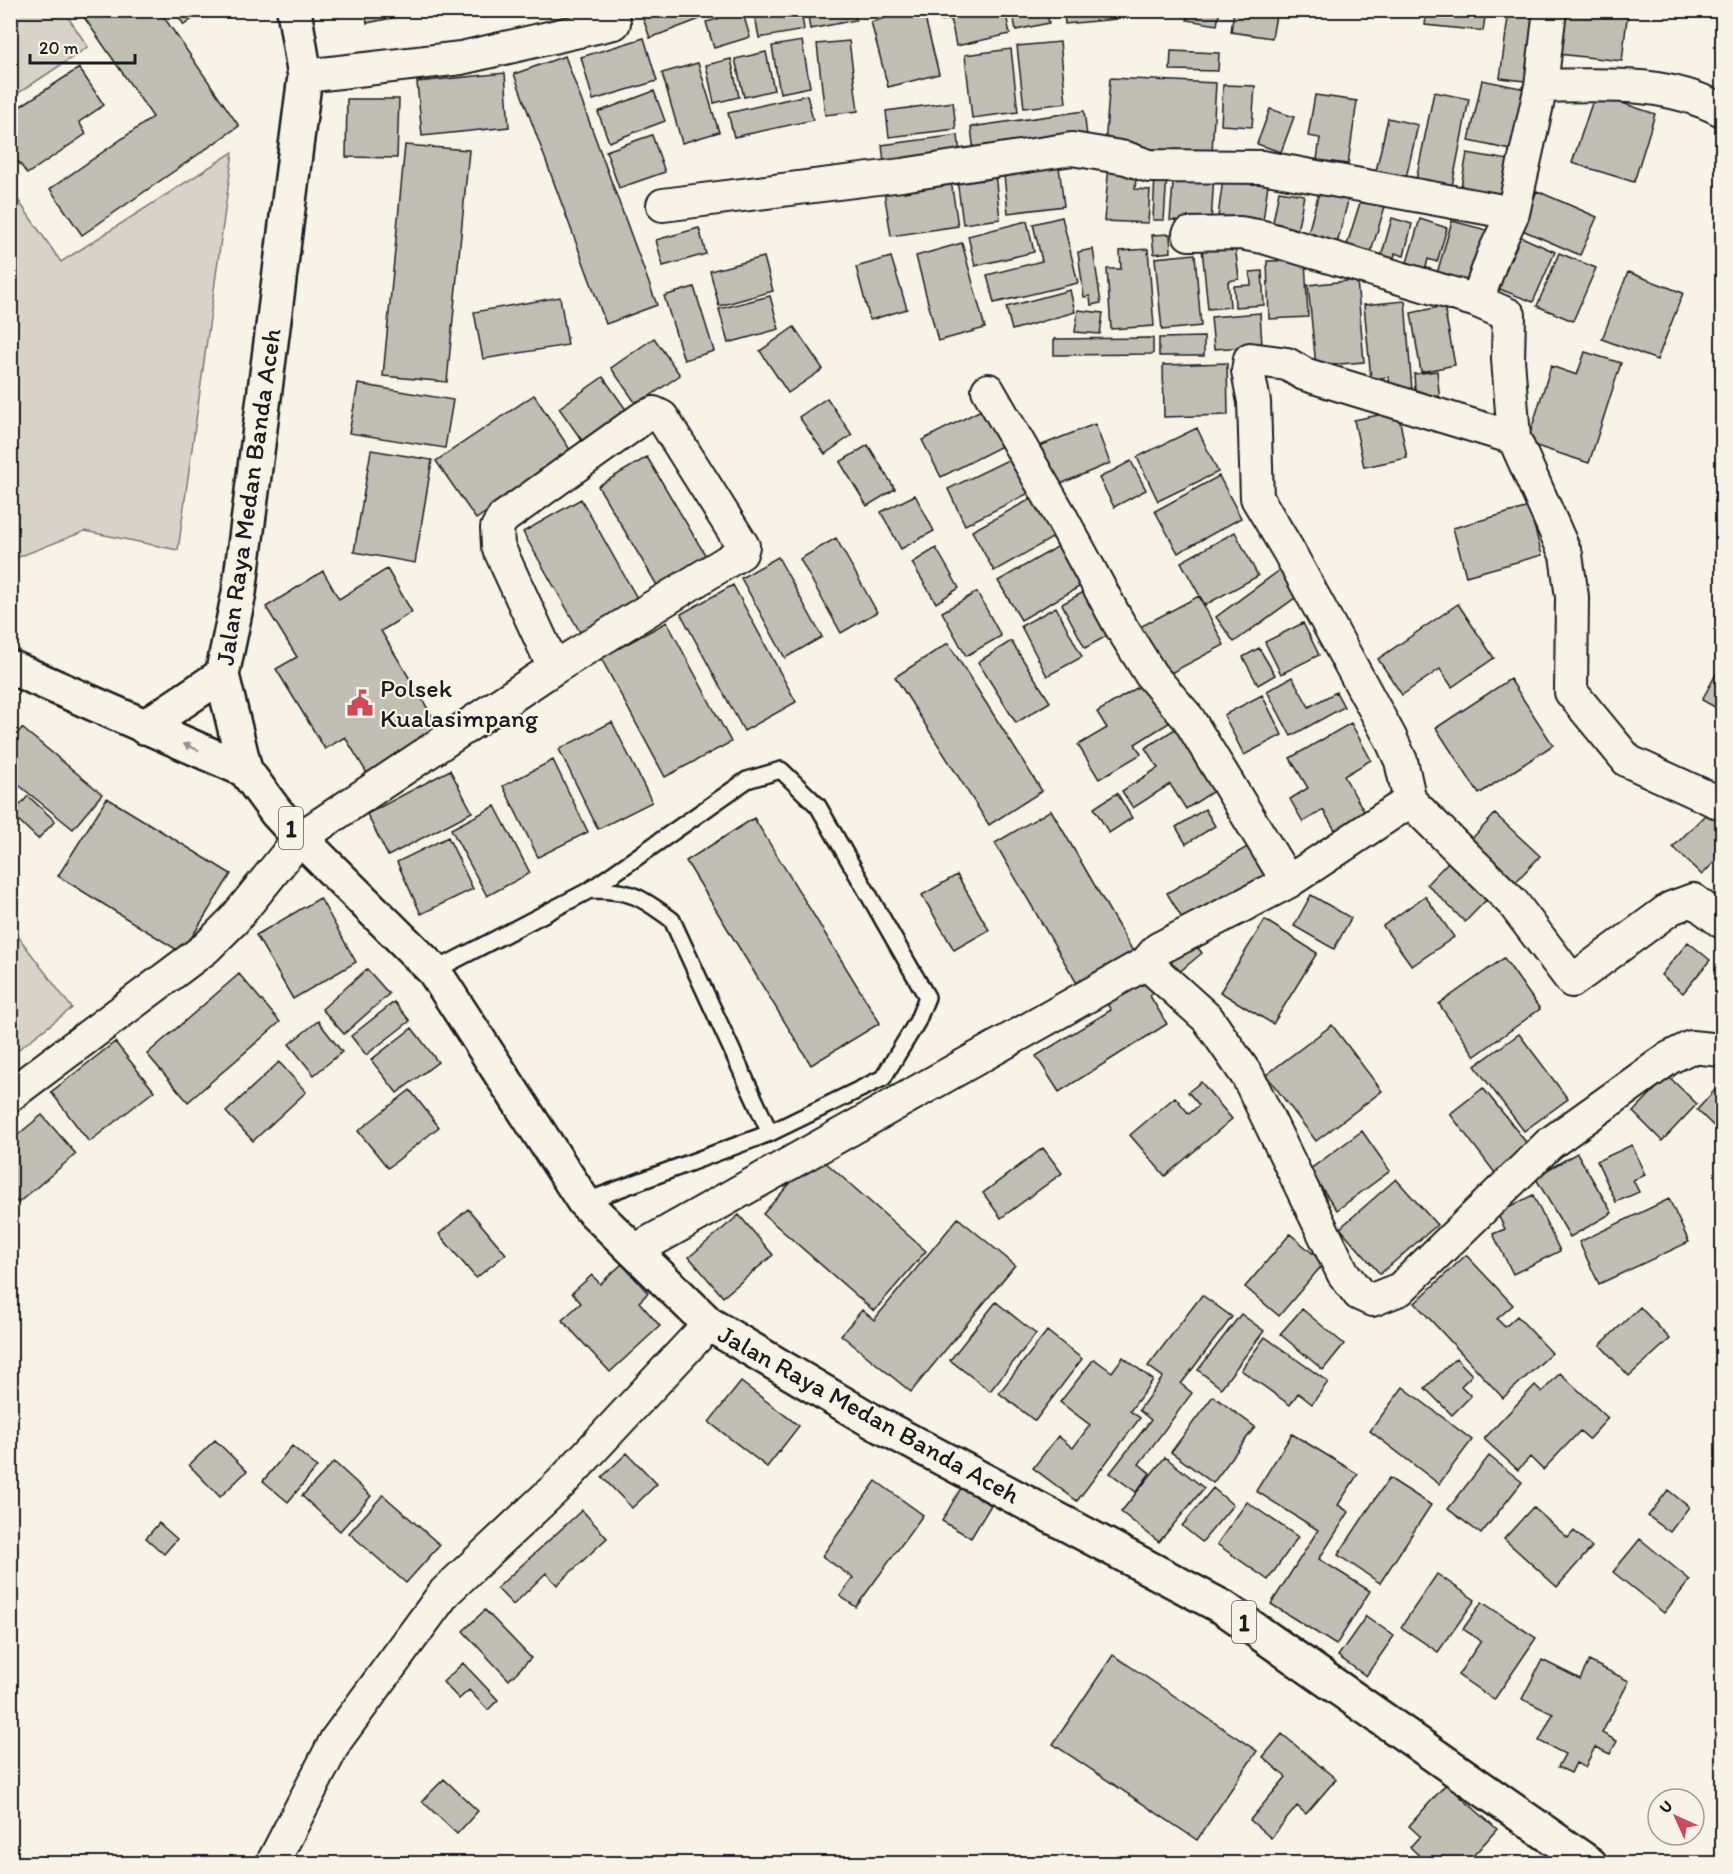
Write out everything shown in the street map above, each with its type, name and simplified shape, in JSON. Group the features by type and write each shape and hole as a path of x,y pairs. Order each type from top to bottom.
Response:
{"highway":[{"name":"Jalan Raya Medan Banda Aceh","path":"294,10 305,76 239,593 222,675 245,770 276,812 300,838 434,971 584,1202 709,1324 873,1422 1224,1608 1590,1863"},
{"path":"10,667 245,770"},
{"path":"144,727 222,675"}],"street":[{"path":"1477,301 1493,255 1514,213 1541,86 1550,10"},
{"path":"305,76 461,58 614,23"},
{"path":"1541,86 1637,84 1700,98 1722,110"},
{"path":"663,205 902,175 1072,149 1126,158 1149,166 1262,167 1514,213"},
{"path":"1190,234 1240,233 1289,243 1477,301 1509,315 1508,360 1514,438 1566,555 1572,597 1571,692 1628,761 1722,804"},
{"path":"1514,438 1304,374 1287,364 1250,359 1248,371 1254,402 1257,498 1288,550 1390,737 1401,761 1410,801 1513,903 1572,981 1671,908 1693,900 1722,922"},
{"path":"988,390 1118,622 1151,675 1188,718 1288,882"},
{"path":"10,1095 206,948 234,920 300,838 554,668 743,550 662,417 654,413 644,417 503,518 497,528 498,546 554,668"},
{"path":"634,1251 1146,963 1158,949 1288,882 1410,801"},
{"path":"1146,963 1208,1019 1248,1077 1343,1273 1359,1294 1372,1300 1400,1289 1549,1144 1627,1087 1669,1058 1691,1047 1722,1050"},
{"path":"272,1863 336,1740 445,1592 560,1484 709,1324"}],"lane":[{"path":"434,971 590,890 747,780 781,770 818,806 927,997 917,1022 883,1078 770,1132 584,1202"},
{"path":"590,890 618,890 646,901 672,920 770,1132"}],"shaded area":[{"path":"20,10 64,11 88,47 11,98 11,16"},
{"path":"233,152 178,550 85,531 11,560 11,190 61,262"},
{"path":"11,927 72,1008 11,1055"}],"building":[{"path":"79,10 159,10 239,126 82,235 50,189 153,117"},
{"path":"174,10 205,10 184,25"},
{"path":"365,10 431,10 367,23"},
{"path":"580,10 613,10 581,18"},
{"path":"640,10 697,10 700,19 650,38"},
{"path":"715,10 742,10 750,37 714,48 706,22 718,19"},
{"path":"754,10 801,10 804,30 759,38"},
{"path":"807,10 854,10 856,20 810,29"},
{"path":"913,10 923,10 939,74 888,87 871,22"},
{"path":"937,10 1005,10 1010,34 956,46 951,19 940,21"},
{"path":"1012,10 1046,10 1049,23 1016,30"},
{"path":"1064,10 1115,10 1116,19 1065,24"},
{"path":"1189,10 1220,10 1217,25 1187,20"},
{"path":"1234,10 1277,10 1272,38 1231,32"},
{"path":"1427,10 1486,10 1483,31 1425,25"},
{"path":"1509,10 1543,13 1533,82 1500,78"},
{"path":"1563,10 1628,10 1622,61 1558,54"},
{"path":"644,38 657,81 593,100 581,57"},
{"path":"802,41 810,87 780,93 772,46"},
{"path":"849,41 858,111 825,115 817,44"},
{"path":"1060,42 1066,103 1024,108 1017,46"},
{"path":"1011,49 1018,112 972,118 965,55"},
{"path":"1171,51 1219,53 1218,71 1170,70"},
{"path":"766,52 774,90 744,97 735,59"},
{"path":"565,56 657,305 606,324 514,74"},
{"path":"731,59 739,97 714,103 706,65"},
{"path":"698,63 719,132 682,143 662,73"},
{"path":"79,68 104,105 79,122 86,134 27,174 19,162 10,167 10,113"},
{"path":"505,73 509,127 422,136 417,82"},
{"path":"1110,78 1216,83 1212,152 1105,147"},
{"path":"1482,80 1530,90 1516,151 1469,141"},
{"path":"1223,85 1255,86 1252,127 1221,125"},
{"path":"654,91 665,121 609,142 598,112"},
{"path":"1434,92 1469,99 1452,186 1416,180"},
{"path":"1595,94 1655,114 1634,182 1572,163"},
{"path":"807,95 813,120 734,137 728,113"},
{"path":"1315,95 1357,101 1348,164 1317,160 1320,138 1308,136"},
{"path":"347,99 399,99 397,158 346,157"},
{"path":"953,102 956,129 889,137 886,111"},
{"path":"1270,109 1294,117 1281,152 1257,144"},
{"path":"1084,111 1087,136 974,153 971,127"},
{"path":"1388,118 1418,125 1406,178 1376,171"},
{"path":"652,135 665,172 619,188 606,151"},
{"path":"958,135 960,154 884,163 882,145"},
{"path":"405,145 469,150 447,382 383,376"},
{"path":"1467,153 1515,161 1508,207 1459,198"},
{"path":"1058,159 1064,206 1008,213 1003,166"},
{"path":"1109,165 1137,167 1135,189 1150,190 1148,223 1104,221"},
{"path":"1174,172 1214,175 1211,222 1170,220"},
{"path":"1155,173 1167,174 1164,220 1153,220"},
{"path":"995,174 1000,219 963,224 957,179"},
{"path":"1223,179 1268,184 1263,221 1218,216"},
{"path":"951,181 958,226 891,236 884,191"},
{"path":"1322,181 1351,189 1337,244 1307,237"},
{"path":"1279,191 1304,195 1297,232 1272,227"},
{"path":"1537,191 1597,217 1580,255 1520,229"},
{"path":"1363,193 1387,200 1370,255 1346,248"},
{"path":"1062,217 1078,283 994,303 987,275 1042,261 1033,224"},
{"path":"1392,218 1412,224 1404,256 1395,253 1393,264 1380,261"},
{"path":"1420,219 1447,228 1437,262 1428,259 1425,271 1406,266"},
{"path":"1027,221 1034,252 975,266 968,236"},
{"path":"1452,221 1490,231 1474,287 1436,277"},
{"path":"699,228 706,254 663,266 656,240"},
{"path":"1170,234 1171,252 1154,254 1152,235"},
{"path":"1519,236 1555,252 1533,302 1497,288"},
{"path":"962,243 985,328 938,341 916,256"},
{"path":"1235,245 1239,279 1228,281 1230,307 1208,309 1202,248"},
{"path":"1093,249 1101,303 1091,305 1090,296 1084,297 1078,252"},
{"path":"1148,249 1154,326 1111,329 1107,269 1121,269 1120,251"},
{"path":"1559,253 1596,268 1573,321 1537,306"},
{"path":"1195,254 1201,326 1162,330 1155,258"},
{"path":"764,257 773,291 719,306 710,271"},
{"path":"891,257 907,309 870,320 856,267"},
{"path":"1305,260 1308,317 1269,319 1267,261"},
{"path":"1262,271 1264,305 1235,307 1234,286 1251,285 1250,272"},
{"path":"1628,272 1683,293 1657,360 1602,339"},
{"path":"1357,280 1364,362 1316,366 1308,285"},
{"path":"694,287 714,351 684,360 664,296"},
{"path":"1070,290 1075,312 1012,330 1006,307"},
{"path":"770,296 779,329 728,343 719,309"},
{"path":"560,297 568,345 483,359 474,312"},
{"path":"1405,301 1412,391 1390,394 1389,377 1371,379 1364,305"},
{"path":"1444,306 1455,365 1421,372 1411,313"},
{"path":"1078,310 1103,313 1100,334 1075,332"},
{"path":"1260,313 1262,346 1214,349 1211,317"},
{"path":"794,327 823,369 788,393 760,351"},
{"path":"1204,337 1204,356 1159,356 1159,338"},
{"path":"654,338 680,375 637,405 611,368"},
{"path":"1153,338 1153,354 1054,355 1054,339"},
{"path":"1585,352 1621,363 1589,463 1527,443 1551,366 1577,375"},
{"path":"1227,363 1228,415 1164,417 1163,365"},
{"path":"1437,371 1440,403 1416,405 1414,374"},
{"path":"603,377 627,411 583,442 559,408"},
{"path":"358,384 453,400 445,448 349,433"},
{"path":"534,395 573,454 476,519 436,461"},
{"path":"827,398 852,435 825,454 799,417"},
{"path":"985,408 1004,445 941,477 922,440"},
{"path":"1398,411 1407,458 1364,467 1354,420"},
{"path":"1095,424 1110,463 1053,487 1037,447"},
{"path":"1197,428 1218,472 1158,501 1137,457"},
{"path":"868,445 895,489 867,506 840,462"},
{"path":"371,450 432,460 415,563 354,552"},
{"path":"647,457 710,563 661,592 598,486"},
{"path":"1014,457 1031,492 965,525 948,489"},
{"path":"1131,461 1146,490 1114,507 1099,478"},
{"path":"1219,476 1241,518 1178,553 1155,511"},
{"path":"1040,494 1061,533 994,571 972,531"},
{"path":"915,495 934,531 901,549 881,512"},
{"path":"581,499 642,607 584,639 523,532"},
{"path":"1529,507 1542,555 1466,576 1453,528"},
{"path":"1235,532 1258,576 1205,605 1181,562"},
{"path":"836,538 877,612 841,633 800,559"},
{"path":"1064,543 1086,583 1021,620 998,581"},
{"path":"936,548 959,588 936,603 912,563"},
{"path":"778,557 822,637 785,658 741,578"},
{"name":"Polsek Kualasimpang","path":"387,569 412,612 381,631 446,739 373,783 345,737 325,749 276,669 297,657 266,607 323,571 339,599"},
{"path":"1280,570 1299,595 1234,642 1216,617"},
{"path":"733,585 796,702 744,731 681,614"},
{"path":"1091,588 1114,632 1085,648 1062,604"},
{"path":"977,592 1001,636 966,656 942,612"},
{"path":"1199,596 1224,645 1165,676 1140,627"},
{"path":"1458,604 1494,658 1452,687 1440,669 1402,695 1378,659"},
{"path":"1056,607 1082,657 1047,676 1021,626"},
{"path":"667,622 731,742 665,777 601,658"},
{"path":"1303,623 1319,655 1281,674 1265,642"},
{"path":"1011,641 1050,702 1016,723 978,662"},
{"path":"948,643 1042,791 989,825 895,677"},
{"path":"1259,648 1275,675 1258,685 1243,657"},
{"path":"1722,663 1722,711 1702,700"},
{"path":"1292,677 1309,707 1336,692 1344,707 1291,736 1267,691"},
{"path":"1510,679 1553,745 1479,794 1436,728"},
{"path":"1148,681 1172,721 1135,744 1141,754 1099,779 1078,745 1107,728 1097,712"},
{"path":"1262,695 1282,735 1244,755 1224,715"},
{"path":"612,722 652,802 598,829 559,749"},
{"path":"1351,723 1371,760 1344,776 1365,813 1335,830 1323,810 1303,822 1290,799 1308,788 1290,758"},
{"path":"1183,724 1223,785 1186,809 1170,784 1133,808 1122,791 1158,768 1145,748"},
{"path":"22,728 102,794 73,829 10,778 10,742"},
{"path":"553,760 588,832 538,857 503,786"},
{"path":"450,770 472,812 388,856 367,814"},
{"path":"1117,793 1132,818 1109,833 1094,808"},
{"path":"28,796 55,821 38,839 12,814"},
{"path":"107,798 231,874 182,953 58,876"},
{"path":"495,806 530,873 487,896 451,829"},
{"path":"1205,809 1215,826 1186,844 1176,827"},
{"path":"1051,810 1138,960 1082,992 995,843"},
{"path":"1710,810 1722,823 1722,854 1702,875 1673,847"},
{"path":"1495,814 1540,856 1511,887 1466,845"},
{"path":"754,818 880,1023 811,1065 686,861"},
{"path":"448,837 473,889 421,914 397,862"},
{"path":"1249,846 1270,882 1189,930 1167,893"},
{"path":"1454,856 1492,894 1465,922 1427,884"},
{"path":"957,875 989,930 954,950 922,895"},
{"path":"1311,895 1351,918 1334,949 1294,926"},
{"path":"1425,896 1454,937 1412,966 1383,926"},
{"path":"320,898 356,962 293,999 256,935"},
{"path":"1265,920 1317,953 1273,1024 1220,992"},
{"path":"1188,935 1202,953 1171,979 1156,960"},
{"path":"1688,942 1710,960 1683,993 1661,975"},
{"path":"1504,958 1540,1009 1475,1056 1439,1004"},
{"path":"367,969 389,994 344,1034 322,1009"},
{"path":"1141,973 1153,993 1150,996 1167,1024 1059,1092 1036,1056 1111,1010 1102,997"},
{"path":"239,974 280,1022 188,1102 147,1054"},
{"path":"394,1002 410,1021 366,1055 351,1036"},
{"path":"318,1021 342,1052 314,1075 289,1044"},
{"path":"1332,1025 1382,1091 1316,1141 1266,1075"},
{"path":"412,1028 438,1062 397,1093 371,1060"},
{"path":"1519,1034 1568,1099 1524,1131 1475,1066"},
{"path":"115,1042 154,1091 89,1142 51,1092"},
{"path":"279,1062 306,1092 253,1141 226,1112"},
{"path":"1668,1076 1697,1104 1662,1141 1633,1112"},
{"path":"1201,1082 1232,1119 1165,1176 1130,1135 1175,1097 1189,1114 1199,1105 1188,1092"},
{"path":"1722,1082 1722,1134 1697,1110"},
{"path":"1483,1088 1529,1146 1495,1173 1450,1114"},
{"path":"410,1090 439,1127 388,1168 358,1131"},
{"path":"42,1115 76,1154 18,1203 10,1194 10,1141"},
{"path":"1362,1131 1390,1171 1337,1210 1309,1170"},
{"path":"1632,1145 1645,1175 1633,1180 1639,1192 1616,1202 1597,1161"},
{"path":"1043,1148 1062,1173 1001,1218 983,1193"},
{"path":"1577,1153 1612,1213 1570,1237 1535,1177"},
{"path":"816,1154 926,1251 874,1311 763,1214"},
{"path":"1396,1179 1437,1225 1380,1274 1340,1228"},
{"path":"1533,1195 1560,1251 1513,1274 1493,1234 1505,1229 1497,1213"},
{"path":"1669,1199 1689,1242 1599,1284 1579,1242"},
{"path":"468,1209 506,1254 476,1278 439,1234"},
{"path":"739,1215 773,1255 723,1297 689,1257"},
{"path":"958,1218 1015,1265 911,1392 841,1335 862,1310 874,1320"},
{"path":"1290,1234 1324,1263 1279,1316 1245,1287"},
{"path":"1466,1255 1513,1305 1497,1319 1505,1327 1517,1316 1552,1353 1503,1398 1415,1303"},
{"path":"622,1264 648,1293 639,1302 660,1326 610,1372 562,1320 581,1303 572,1293 592,1275 600,1284"},
{"path":"1202,1295 1232,1317 1181,1384 1192,1393 1139,1464 1150,1473 1136,1492 1110,1473 1151,1420 1139,1410 1163,1377 1148,1366"},
{"path":"996,1302 1036,1334 990,1391 950,1360"},
{"path":"1640,1307 1670,1339 1629,1376 1600,1345"},
{"path":"1302,1309 1344,1344 1323,1370 1280,1334"},
{"path":"1241,1314 1264,1331 1221,1388 1198,1370"},
{"path":"1047,1331 1082,1359 1035,1421 999,1393"},
{"path":"1265,1337 1328,1382 1312,1404 1298,1393 1290,1405 1241,1370"},
{"path":"1123,1357 1153,1380 1130,1411 1140,1418 1077,1501 1033,1468 1058,1436 1073,1448 1090,1425 1060,1402 1094,1359 1112,1372"},
{"path":"1456,1358 1472,1375 1461,1386 1471,1396 1452,1415 1425,1388"},
{"path":"1560,1373 1608,1418 1589,1439 1580,1431 1543,1470 1530,1457 1518,1470 1484,1439 1535,1385 1542,1392"},
{"path":"741,1382 799,1426 767,1467 709,1422"},
{"path":"1403,1387 1472,1440 1439,1484 1370,1431"},
{"path":"1213,1396 1255,1427 1213,1483 1171,1452"},
{"path":"1292,1434 1358,1474 1338,1505 1349,1512 1319,1559 1370,1591 1336,1645 1271,1604 1318,1530 1256,1491"},
{"path":"215,1440 247,1471 220,1497 189,1465"},
{"path":"292,1446 317,1467 288,1502 263,1481"},
{"path":"627,1453 657,1484 632,1508 602,1477"},
{"path":"1489,1456 1522,1482 1481,1534 1448,1509"},
{"path":"1165,1457 1204,1488 1159,1542 1121,1512"},
{"path":"334,1462 371,1496 340,1531 302,1496"},
{"path":"1389,1478 1431,1505 1380,1583 1338,1555"},
{"path":"876,1481 923,1515 856,1607 840,1596 853,1578 822,1556"},
{"path":"961,1488 991,1505 971,1538 942,1521"},
{"path":"1213,1488 1233,1505 1202,1542 1182,1526"},
{"path":"1668,1490 1689,1507 1670,1532 1648,1516"},
{"path":"383,1495 440,1545 406,1583 349,1533"},
{"path":"1247,1502 1298,1537 1268,1580 1217,1544"},
{"path":"1533,1507 1568,1538 1574,1531 1592,1547 1557,1587 1504,1539"},
{"path":"582,1510 607,1538 557,1585 546,1573 513,1605 497,1588"},
{"path":"159,1523 177,1539 164,1554 146,1538"},
{"path":"1640,1539 1690,1580 1664,1613 1613,1572"},
{"path":"1437,1574 1475,1600 1438,1652 1401,1627"},
{"path":"1482,1602 1536,1638 1494,1700 1458,1675 1481,1641 1463,1629"},
{"path":"485,1610 531,1658 509,1680 463,1631"},
{"path":"1366,1616 1394,1636 1366,1676 1338,1656"},
{"path":"1113,1655 1257,1751 1197,1840 1053,1744"},
{"path":"1542,1660 1580,1679 1589,1661 1629,1681 1602,1733 1617,1741 1610,1754 1595,1747 1585,1767 1576,1763 1571,1773 1558,1767 1565,1754 1539,1741 1553,1714 1522,1699"},
{"path":"463,1663 498,1700 488,1710 469,1690 459,1699 443,1682"},
{"path":"1282,1734 1336,1779 1306,1814 1297,1806 1271,1838 1250,1820 1286,1777 1263,1757"},
{"path":"444,1779 478,1811 457,1834 422,1801"},
{"path":"1446,1784 1497,1829 1466,1864 1443,1864 1439,1860 1436,1864 1428,1864 1410,1847 1420,1836 1409,1826"}],"place":[{"name":"Polsek Kualasimpang","path":"360,703"}]}
